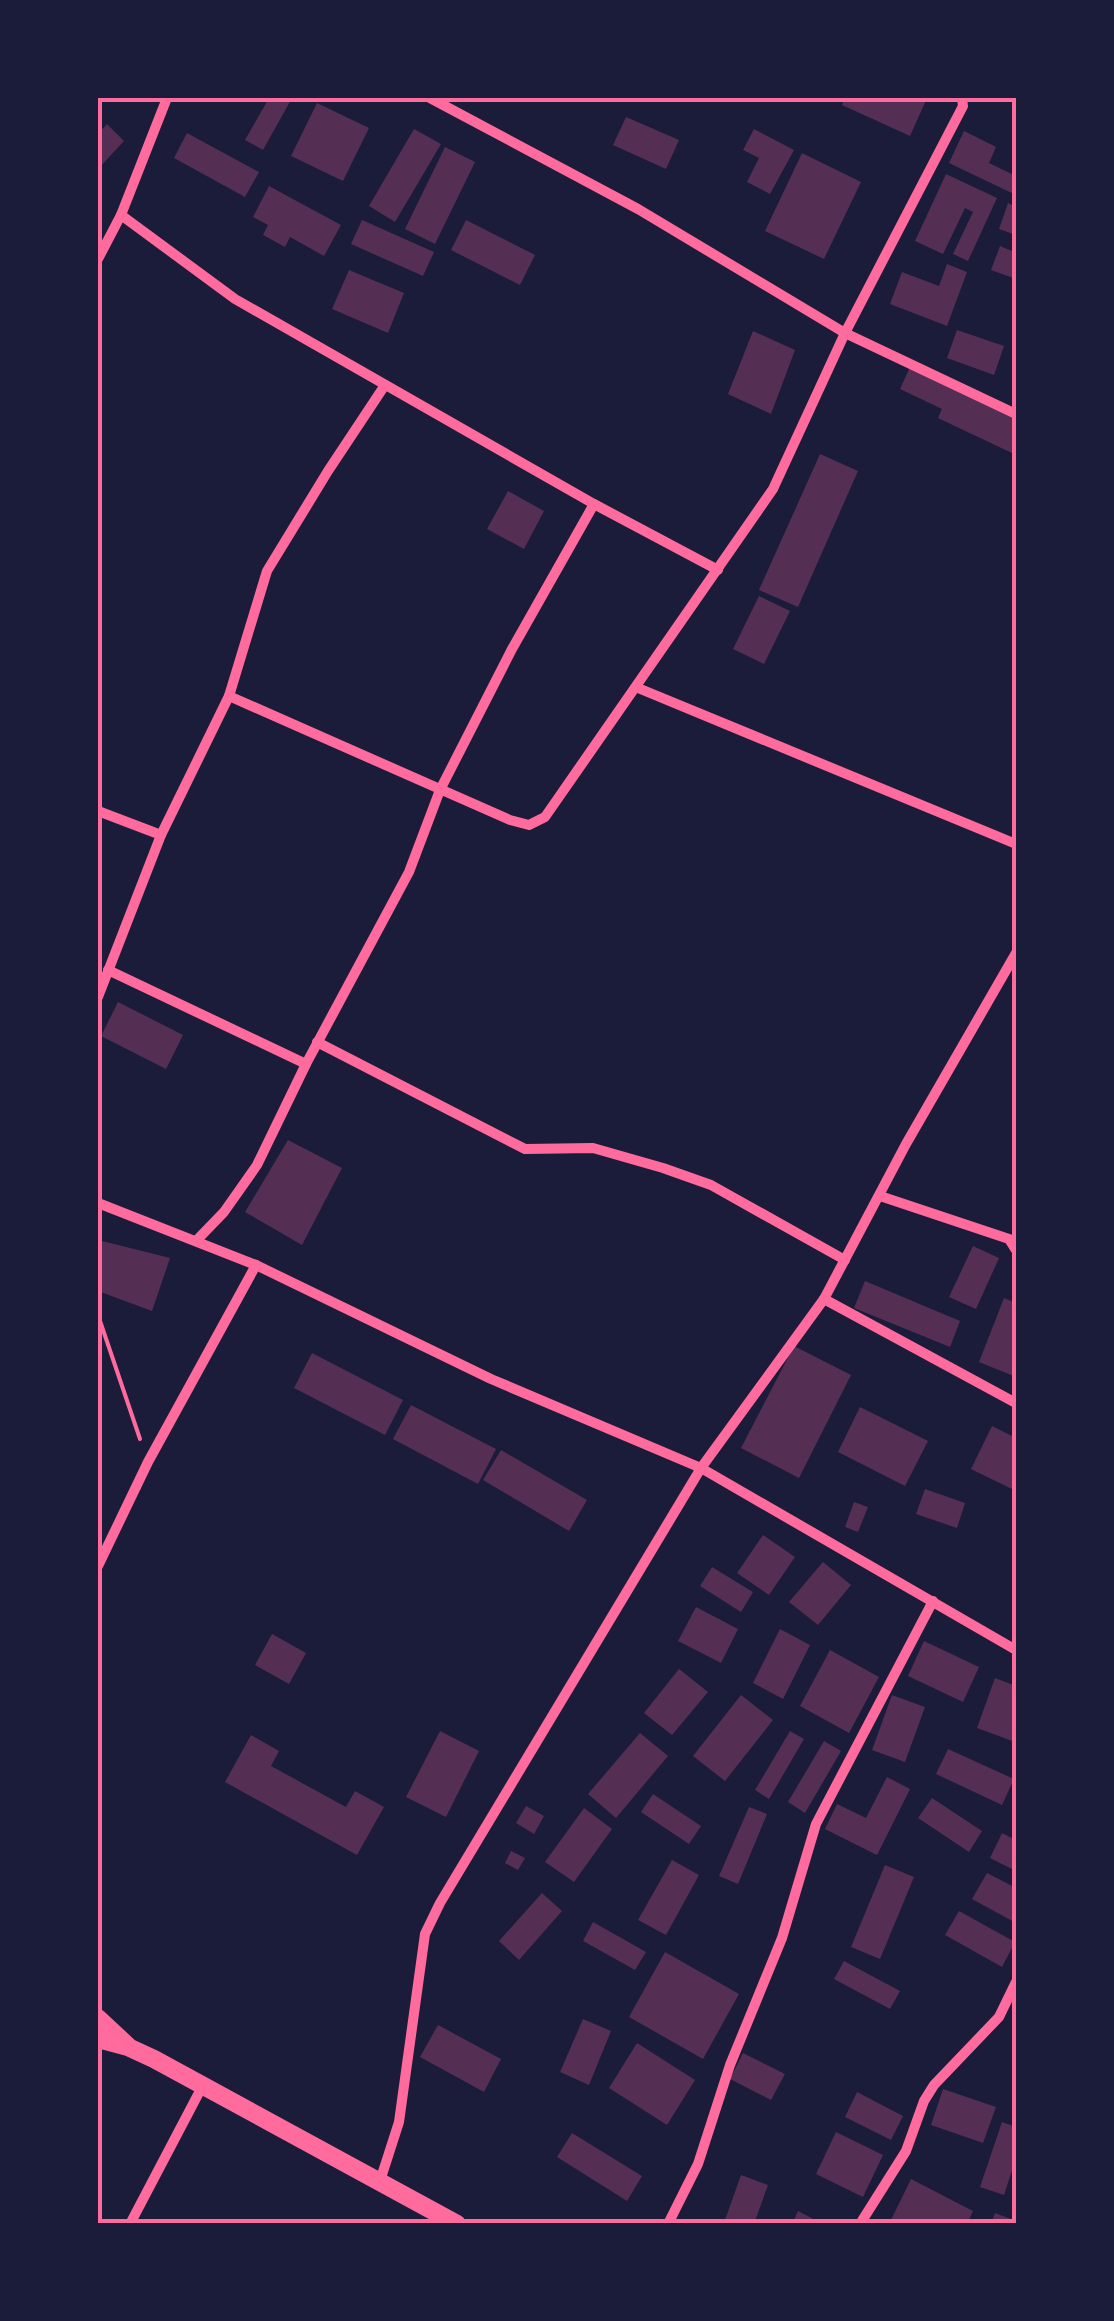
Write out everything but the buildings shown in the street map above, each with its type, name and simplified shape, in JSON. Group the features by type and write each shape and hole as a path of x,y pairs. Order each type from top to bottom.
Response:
{"main road":[{"path":"98,2018 128,2047"},
{"path":"98,2039 128,2047 457,2224"}],"street":[{"path":"98,259 121,215 167,98"},
{"path":"430,98 638,210 845,333 1016,414"},
{"path":"229,696 440,790 529,824 545,816 774,489 845,333 962,106 962,98"},
{"path":"121,215 235,299 594,504 718,570"},
{"path":"98,997 160,835 229,696 267,570 328,470 386,386"},
{"path":"196,1241 224,1212 257,1165 306,1064 409,872 440,790 512,649 594,504"},
{"path":"638,688 1016,844"},
{"path":"98,811 160,835"},
{"path":"380,2181 399,2122 425,1934 440,1903 700,1468 824,1299 906,1144 1016,953"},
{"path":"108,970 306,1064"},
{"path":"318,1042 525,1149 593,1148 711,1185 845,1260"},
{"path":"880,1196 1009,1239 1016,1250"},
{"path":"98,1203 256,1265 491,1379 700,1468 1016,1650"},
{"path":"98,1566 148,1462 256,1265"},
{"path":"824,1299 1016,1403"},
{"path":"668,2224 698,2164 730,2065 782,1938 816,1824 933,1602"},
{"path":"860,2224 906,2151 934,2085 1000,2017 1016,1982"},
{"path":"130,2224 202,2086"}],"path":[{"path":"98,1315 148,1462"}]}
